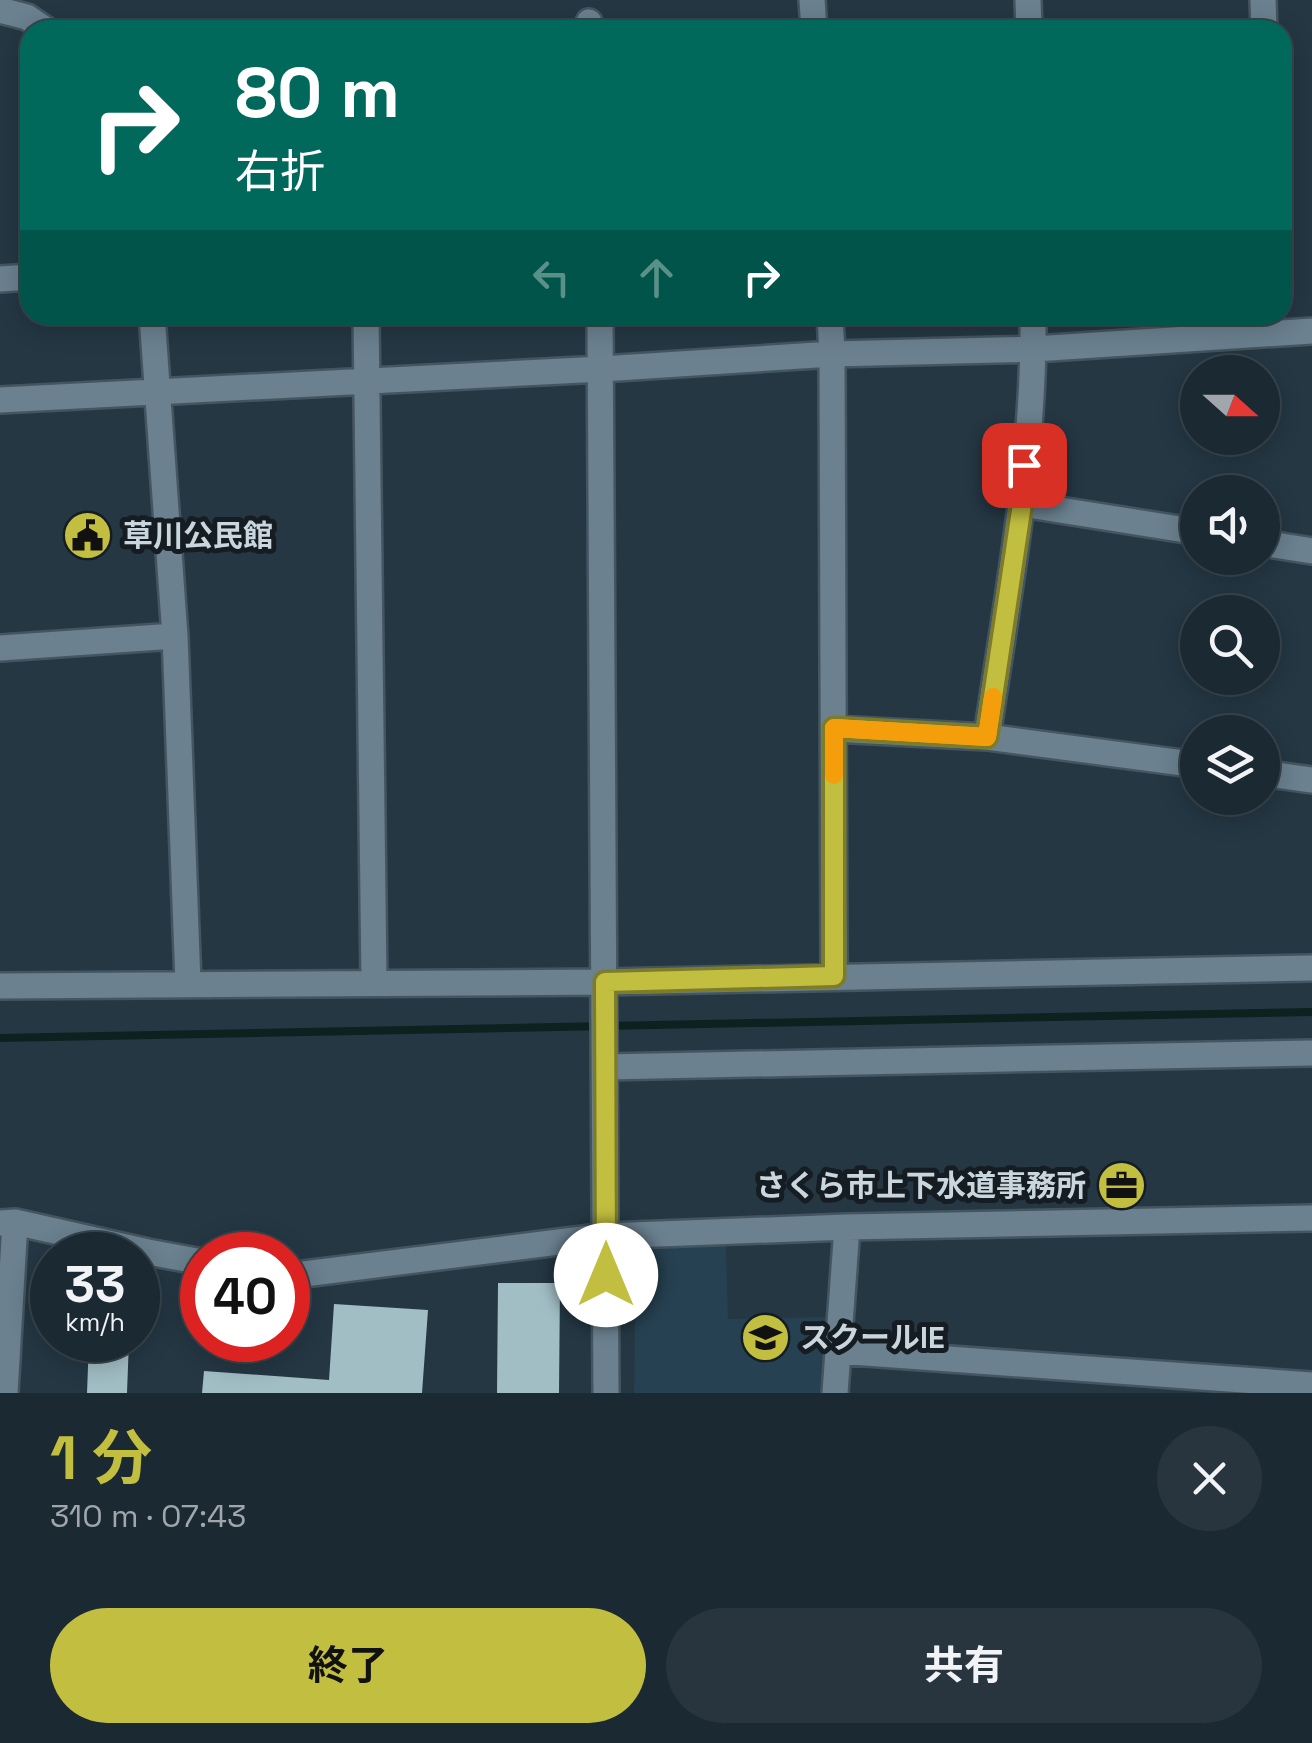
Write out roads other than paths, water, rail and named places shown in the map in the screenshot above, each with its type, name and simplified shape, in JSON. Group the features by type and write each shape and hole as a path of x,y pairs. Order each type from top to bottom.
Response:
{"street":[{"path":"0,10 31,20"},
{"path":"153,325 176,636 188,983"},
{"path":"366,325 374,982"},
{"path":"600,325 606,1393"},
{"path":"831,325 834,976"},
{"path":"987,737 1022,504 1033,325"},
{"path":"0,400 832,354 1034,348 1267,325"},
{"path":"1282,325 1312,331"},
{"path":"1022,504 1180,529"},
{"path":"1280,545 1312,550"},
{"path":"0,648 176,636"},
{"path":"834,728 987,737 1180,762"},
{"path":"1280,776 1312,780"},
{"path":"0,986 605,982 1312,968"},
{"path":"605,1067 1312,1052"},
{"path":"310,1273 606,1236 1312,1218"},
{"path":"5,1393 8,1222 180,1258"},
{"path":"834,1393 847,1228"},
{"path":"838,1351 1312,1385"}],"waterway":[{"path":"0,1038 1312,1012"}],"place":[{"name":"草川公民館","path":"88,536"},
{"name":"さくら市上下水道事務所","path":"1121,1186"},
{"name":"スクールIE","path":"765,1338"}]}
